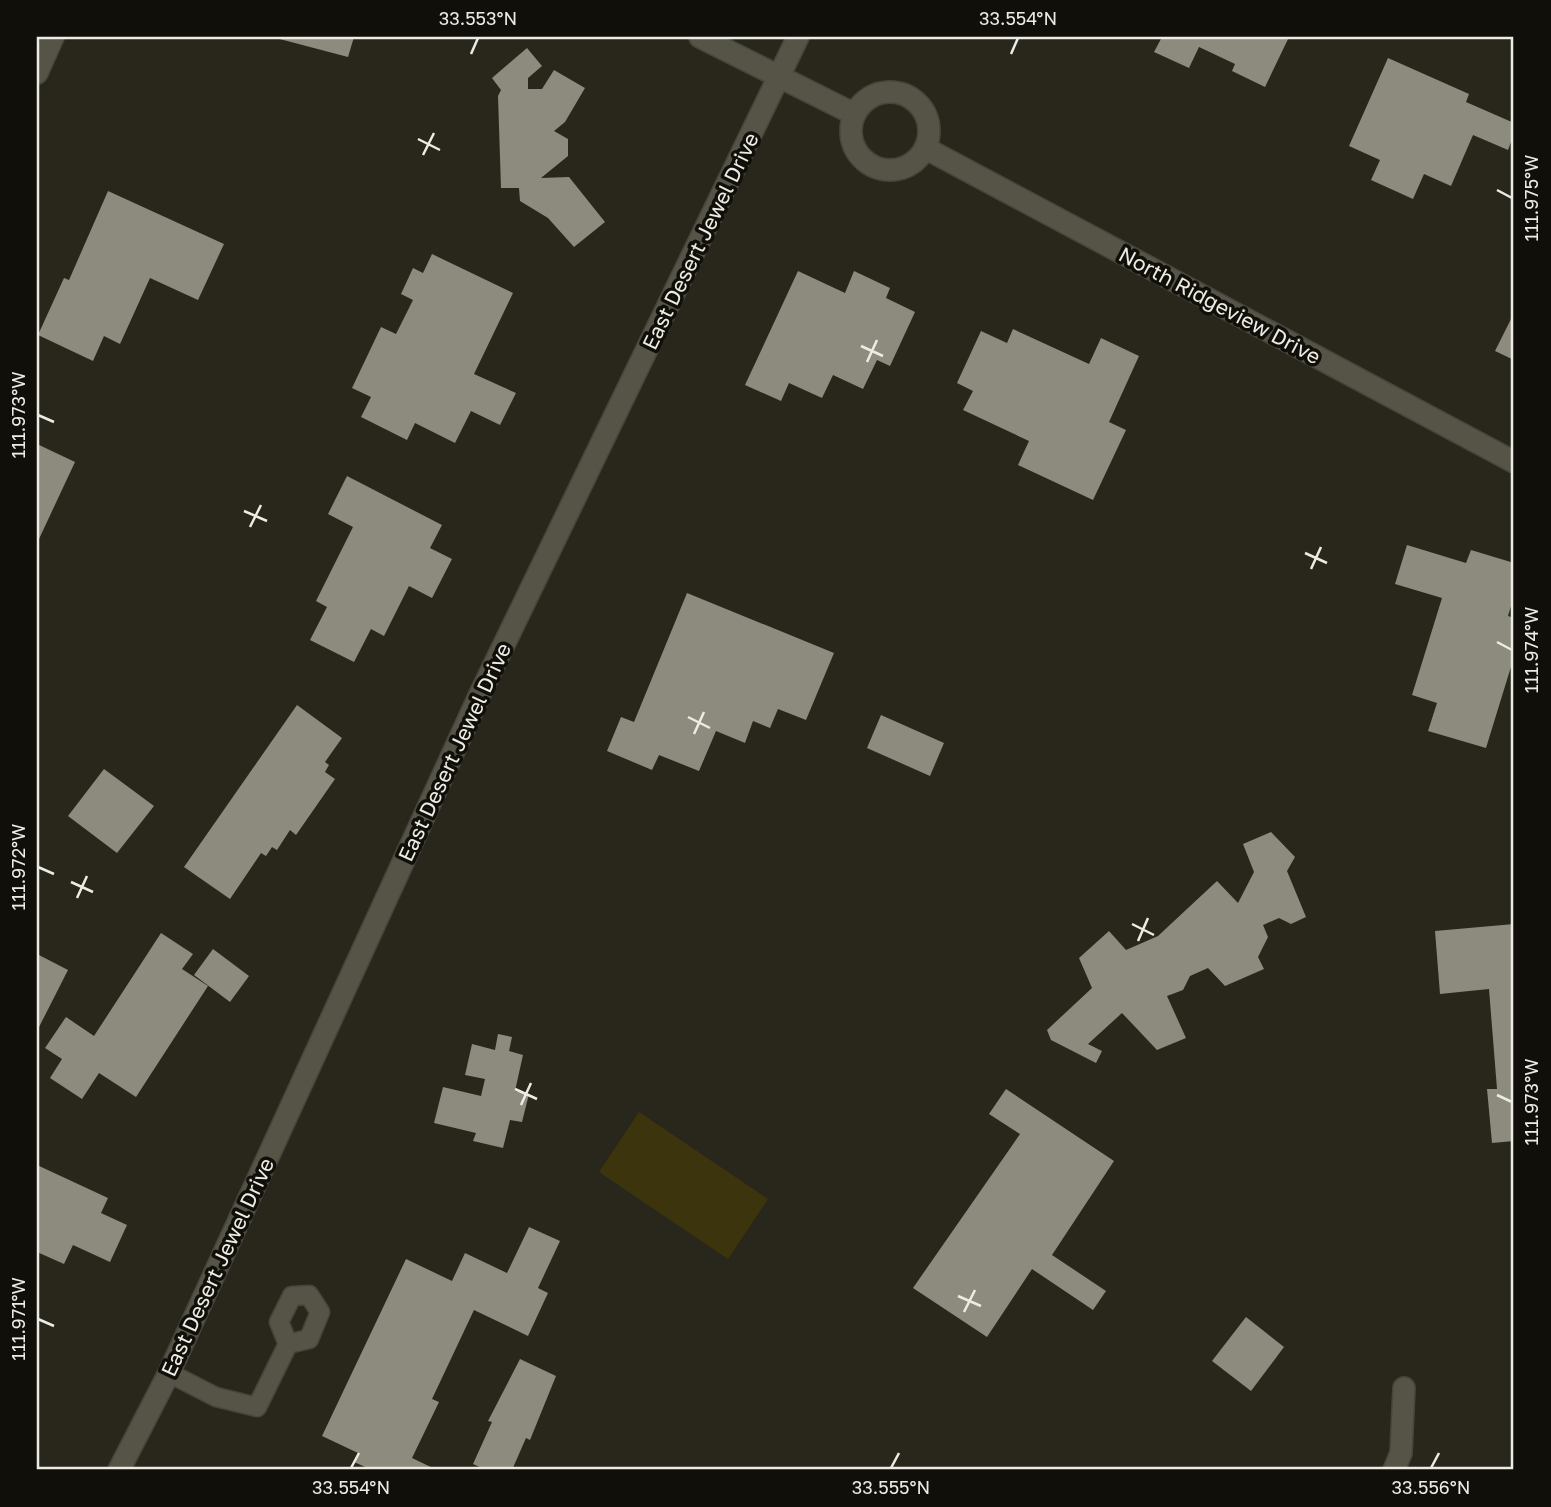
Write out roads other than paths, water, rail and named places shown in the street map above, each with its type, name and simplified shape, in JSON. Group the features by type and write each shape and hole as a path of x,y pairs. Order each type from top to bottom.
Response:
{"street":[{"path":"37,73 53,37"},
{"path":"700,37 855,114"},
{"name":"East Desert Jewel Drive","path":"118,1470 169,1373 481,692 798,37"},
{"path":"901,93 923,109 928,121 925,148 908,166 897,170 872,167 855,150 851,138 855,114 874,95 901,93"},
{"name":"North Ridgeview Drive","path":"925,148 1514,462"},
{"path":"1394,1470 1401,1453 1404,1388"}],"lane":[{"path":"169,1373 215,1397 257,1408 288,1344"}]}
